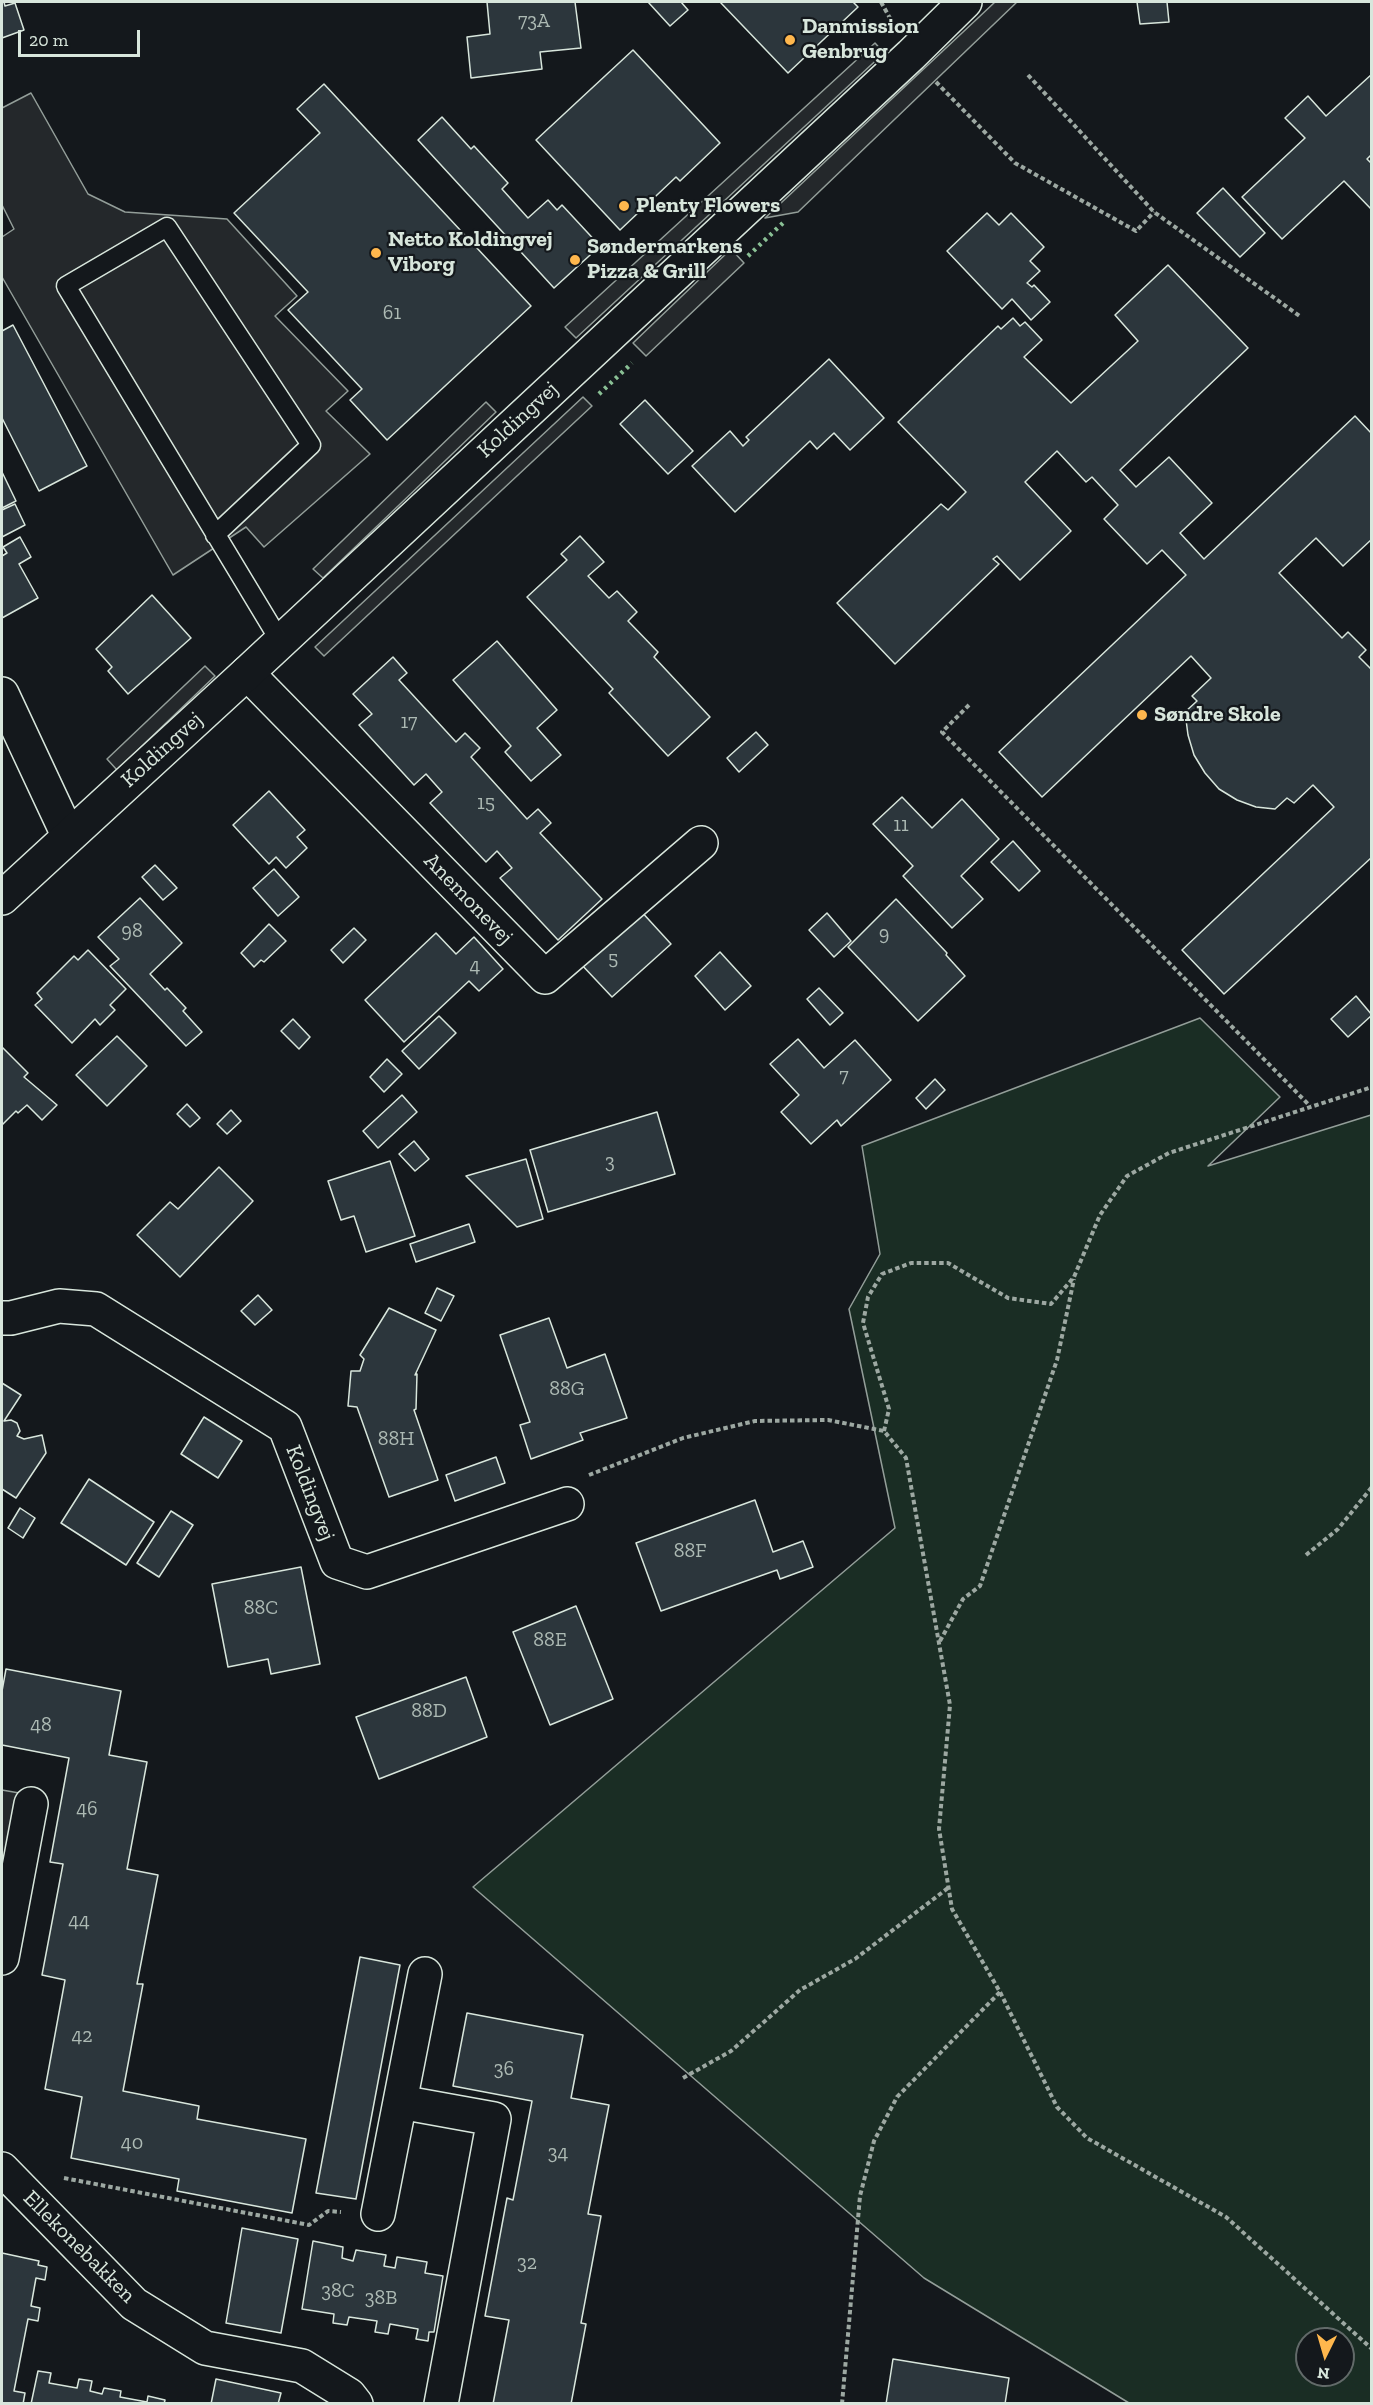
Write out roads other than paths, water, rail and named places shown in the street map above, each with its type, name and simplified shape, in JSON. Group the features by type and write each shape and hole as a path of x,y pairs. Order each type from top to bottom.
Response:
{"street":[{"name":"Koldingvej","path":"2,898 247,673 965,2"},
{"name":"Anemonevej","path":"247,673 545,977 701,843"},
{"path":"2,694 69,835"},
{"name":"Koldingvej","path":"2,1318 11,1318 59,1306 96,1309 285,1427 337,1563 367,1572 567,1504"},
{"path":"2,1958 31,1804"},
{"path":"378,2214 425,1974"},
{"path":"400,2102 494,2119 441,2403"},
{"name":"Ellekonebakken","path":"2,2169 134,2304 205,2348 302,2366 349,2395 356,2403"}],"lane":[{"path":"215,535 311,445 167,227 66,286 215,535 280,641"}],"place":[{"name":"Danmission Genbrug","path":"790,40"},
{"name":"Plenty Flowers","path":"624,206"},
{"name":"Netto Koldingvej Viborg","path":"376,253"},
{"name":"Søndermarkens Pizza & Grill","path":"575,260"},
{"name":"Søndre Skole","path":"1142,715"}]}
